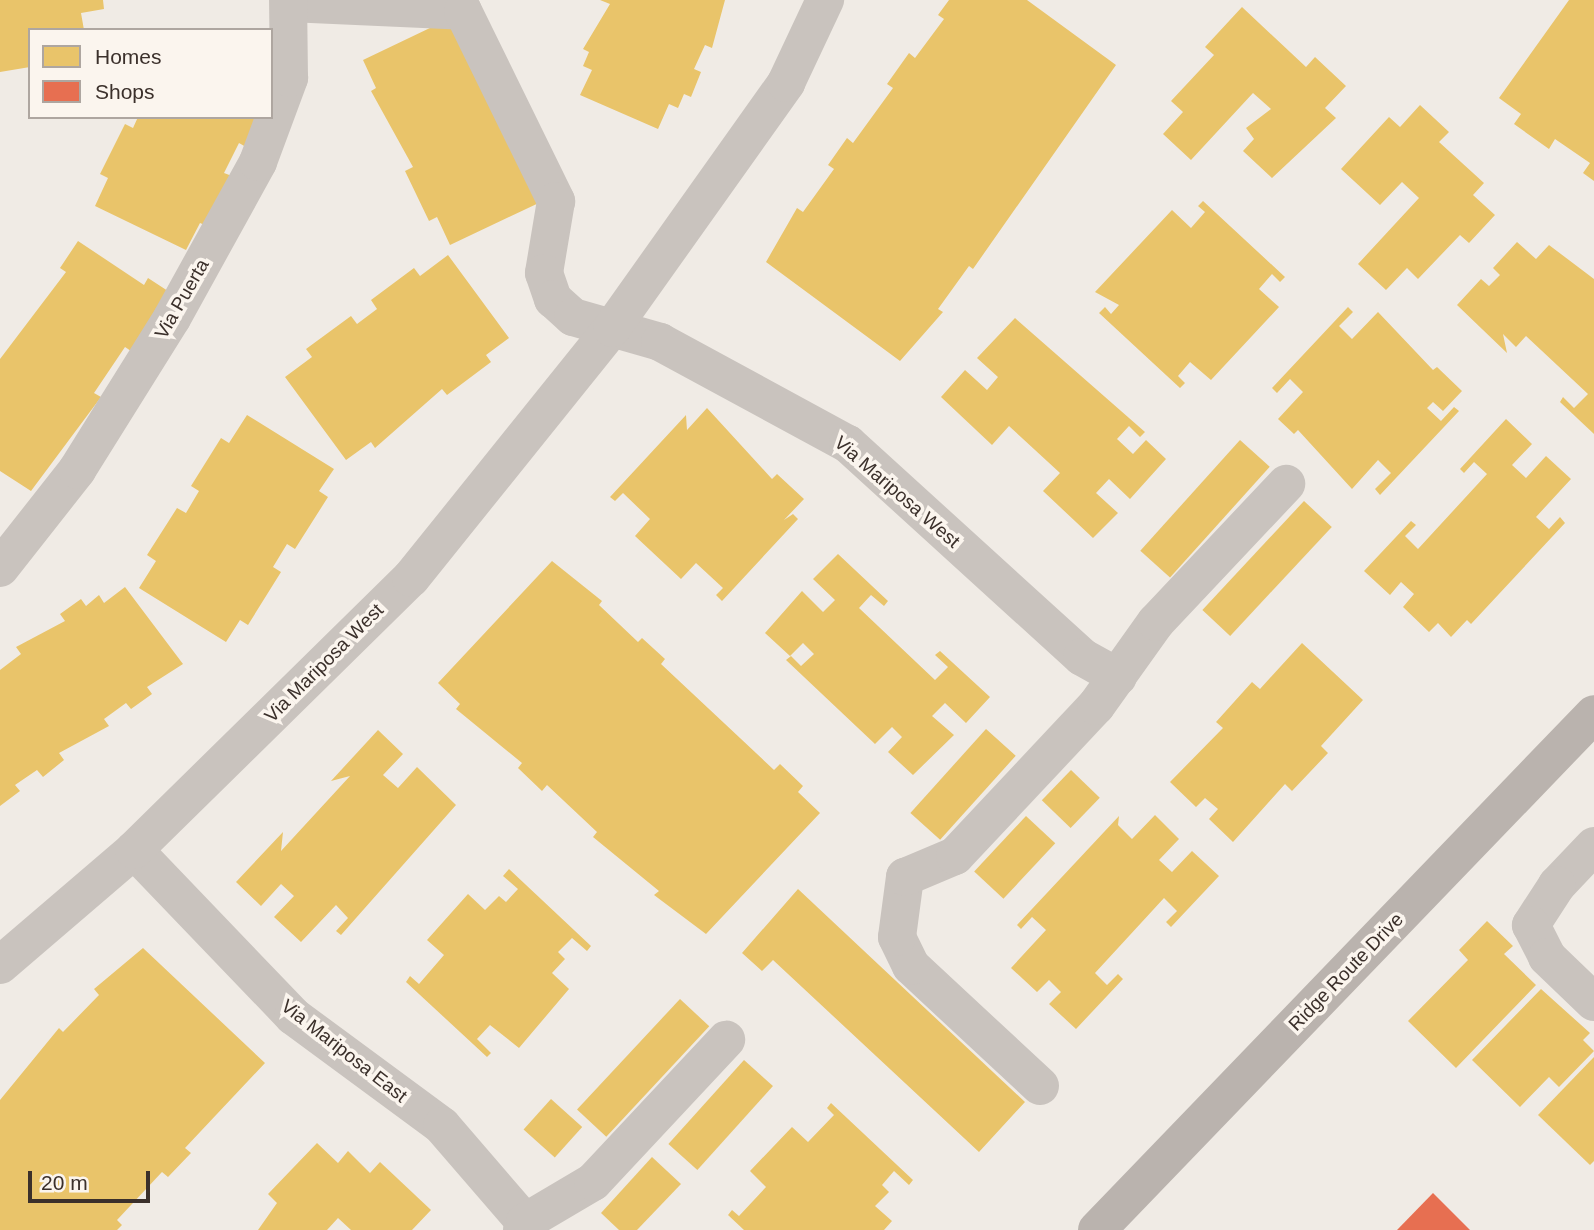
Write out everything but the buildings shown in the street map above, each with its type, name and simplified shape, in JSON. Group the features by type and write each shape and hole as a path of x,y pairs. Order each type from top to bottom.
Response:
{"main road":[{"name":"Ridge Route Drive","path":"1097,1230 1594,714"}],"street":[{"name":"Via Mariposa West","path":"0,965 134,850 411,578 612,328 786,83 825,0"},
{"name":"Via Mariposa West","path":"289,2 463,6 555,201 544,273 553,299 573,317 660,342 848,444 1082,657 1118,677"},
{"name":"Via Puerta","path":"0,568 77,470 172,318 258,162 289,78 289,2"},
{"path":"1040,1086 911,966 897,937 897,905 905,877 955,856 1118,677 1156,622 1286,484"},
{"path":"1594,846 1557,885 1531,925 1548,957 1594,1002"},
{"name":"Via Mariposa East","path":"134,850 293,1016 442,1126 523,1226 593,1182 726,1040"}]}
